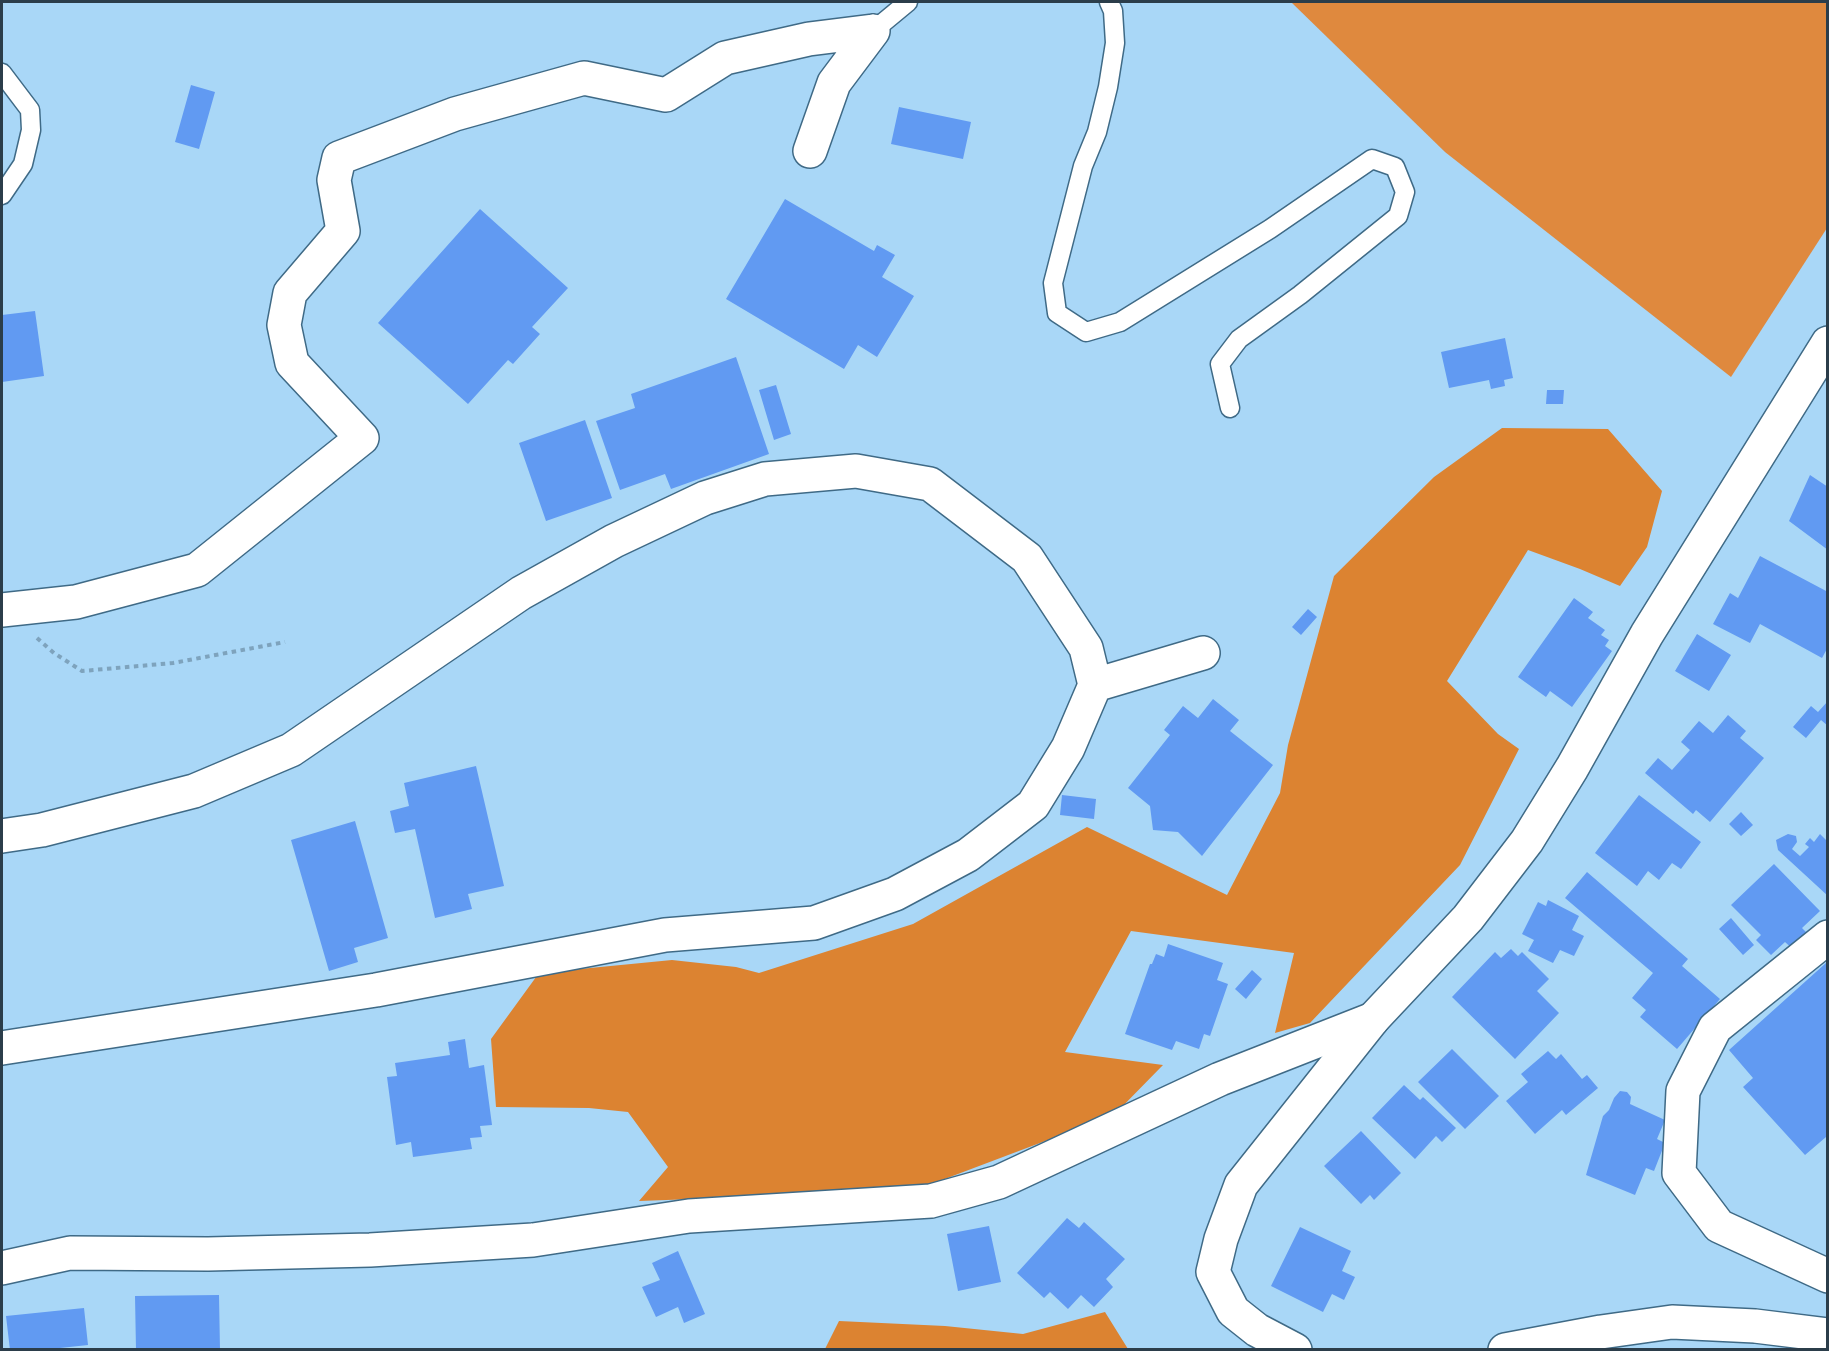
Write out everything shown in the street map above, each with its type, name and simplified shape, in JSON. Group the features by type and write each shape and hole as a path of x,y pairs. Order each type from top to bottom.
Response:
{"street":[{"path":"810,151 834,83 873,31"},
{"path":"3,610 76,602 197,570 362,438 292,363 284,325 290,293 343,231 334,180 339,158 455,114 584,78 666,95 725,58 809,39 873,31"},
{"path":"1295,1350 1257,1330 1233,1311 1213,1272 1221,1239 1241,1185 1373,1019 1468,918 1527,841 1572,768 1647,634 1827,343"},
{"path":"2,836 42,830 194,791 291,750 521,593 614,541 705,498 765,479 856,471 930,484 1027,558 1086,648 1095,685 1068,748 1033,805 968,855 895,894 814,923 665,935 376,990 2,1048"},
{"path":"1095,685 1203,653"},
{"path":"1827,937 1715,1028 1683,1091 1679,1173 1719,1226 1827,1276"},
{"path":"2,1268 70,1253 208,1254 370,1250 533,1240 688,1216 931,1201 999,1182 1220,1079 1373,1019"},
{"path":"1505,1350 1601,1332 1672,1322 1755,1326 1827,1335"}],"lane":[{"path":"873,31 908,2"},
{"path":"1109,2 1113,11 1115,43 1108,87 1097,132 1083,166 1053,283 1057,314 1086,332 1120,322 1270,229 1372,159 1395,167 1405,192 1398,216 1300,295 1239,339 1220,364 1230,408"},
{"path":"2,73 30,110 31,130 23,164 2,195"}],"path":[{"path":"3,610 54,653 82,670 173,663 285,642"}],"shaded area":[{"path":"1291,2 1827,2 1827,228 1731,377 1445,152"},
{"path":"1502,428 1608,429 1662,491 1647,547 1620,586 1528,550 1447,681 1498,734 1519,749 1460,865 1310,1023 1275,1033 1294,953 1131,931 1065,1052 1163,1065 1114,1115 913,1191 639,1201 668,1167 628,1112 589,1108 496,1107 491,1039 539,973 672,960 736,967 759,973 913,924 1087,827 1227,895 1280,793 1288,745 1334,576 1434,477"},
{"path":"1105,1312 1128,1349 825,1349 839,1321 945,1326 1023,1334"}],"building":[{"path":"191,85 215,92 199,149 175,142"},
{"path":"899,107 971,122 963,159 891,144"},
{"path":"785,199 874,251 877,245 895,255 882,277 914,296 877,357 858,345 844,369 726,299"},
{"path":"480,209 568,288 532,327 540,334 513,364 508,360 468,404 378,323"},
{"path":"35,311 44,376 2,382 2,315"},
{"path":"1505,338 1513,378 1504,380 1505,386 1491,389 1489,380 1449,388 1441,352"},
{"path":"736,357 769,454 671,489 665,474 620,490 596,421 635,408 631,394"},
{"path":"776,385 791,434 774,440 759,390"},
{"path":"1547,390 1564,390 1563,404 1546,404"},
{"path":"585,420 612,498 546,521 519,443"},
{"path":"1810,475 1828,487 1828,550 1789,521"},
{"path":"1760,556 1828,592 1828,647 1822,658 1760,624 1750,643 1713,624 1730,593 1738,598"},
{"path":"1574,598 1593,612 1588,618 1605,630 1601,635 1609,640 1605,646 1612,651 1572,707 1550,691 1546,697 1518,677"},
{"path":"1308,609 1317,617 1301,635 1292,627"},
{"path":"1697,634 1731,655 1709,691 1675,671"},
{"path":"1213,699 1239,720 1230,731 1273,765 1202,856 1178,832 1153,830 1150,806 1128,788 1170,735 1164,730 1183,706 1198,718"},
{"path":"1828,701 1828,726 1821,720 1806,738 1793,727 1811,706 1818,712"},
{"path":"1728,715 1746,731 1740,738 1764,758 1710,822 1696,810 1693,814 1645,773 1658,758 1672,770 1690,750 1681,742 1699,721 1713,733"},
{"path":"476,766 504,886 468,894 472,909 435,918 415,829 395,833 390,811 409,806 404,783"},
{"path":"1062,795 1096,799 1094,819 1060,815"},
{"path":"1639,795 1701,842 1681,869 1672,863 1659,880 1648,871 1637,886 1595,853"},
{"path":"1741,812 1753,825 1741,836 1729,824"},
{"path":"355,821 388,938 354,948 358,962 329,971 291,840"},
{"path":"1788,834 1796,836 1797,842 1792,849 1800,856 1809,847 1805,844 1810,838 1814,842 1820,834 1828,842 1828,896 1778,850 1776,840"},
{"path":"1774,864 1820,911 1802,928 1811,937 1796,952 1785,942 1771,955 1756,940 1761,935 1731,905"},
{"path":"1587,872 1688,959 1682,966 1720,999 1677,1049 1640,1017 1646,1010 1632,998 1653,973 1565,898"},
{"path":"1548,900 1579,916 1572,930 1584,936 1574,956 1560,950 1553,963 1528,951 1534,940 1522,934 1538,902 1546,906"},
{"path":"1731,918 1754,945 1743,955 1719,929"},
{"path":"1168,944 1223,963 1217,980 1228,984 1210,1036 1204,1034 1199,1049 1176,1041 1172,1050 1125,1034 1150,964 1156,954 1164,957"},
{"path":"1511,949 1518,956 1522,952 1549,979 1537,991 1559,1013 1515,1059 1452,997 1495,952 1501,958"},
{"path":"1826,963 1828,1139 1826,1137 1805,1155 1743,1087 1753,1078 1729,1050"},
{"path":"1252,970 1262,979 1246,999 1235,989"},
{"path":"465,1039 469,1068 484,1065 492,1125 480,1126 482,1137 470,1138 472,1149 413,1157 411,1142 396,1145 387,1077 397,1076 395,1063 450,1055 448,1042"},
{"path":"1452,1049 1499,1096 1465,1129 1418,1082"},
{"path":"1548,1051 1556,1059 1561,1054 1582,1079 1587,1075 1598,1088 1566,1115 1562,1110 1535,1134 1506,1101 1528,1082 1521,1074"},
{"path":"1404,1085 1420,1100 1423,1097 1456,1128 1442,1142 1436,1136 1415,1159 1372,1118"},
{"path":"1620,1091 1627,1092 1631,1097 1630,1104 1665,1120 1657,1139 1665,1143 1654,1171 1646,1168 1635,1195 1586,1175 1603,1116"},
{"path":"1361,1131 1401,1173 1374,1200 1370,1195 1361,1204 1324,1166"},
{"path":"1067,1218 1079,1228 1084,1222 1125,1259 1106,1279 1113,1287 1094,1307 1081,1295 1068,1309 1050,1292 1044,1298 1017,1273"},
{"path":"989,1226 1001,1282 958,1291 947,1234"},
{"path":"1300,1227 1351,1251 1342,1271 1355,1277 1344,1300 1332,1294 1323,1312 1271,1286"},
{"path":"678,1251 705,1314 684,1323 678,1307 656,1317 642,1287 660,1280 652,1263"},
{"path":"219,1295 220,1350 136,1350 135,1296"},
{"path":"84,1308 88,1345 60,1348 60,1350 10,1350 6,1316"}]}
